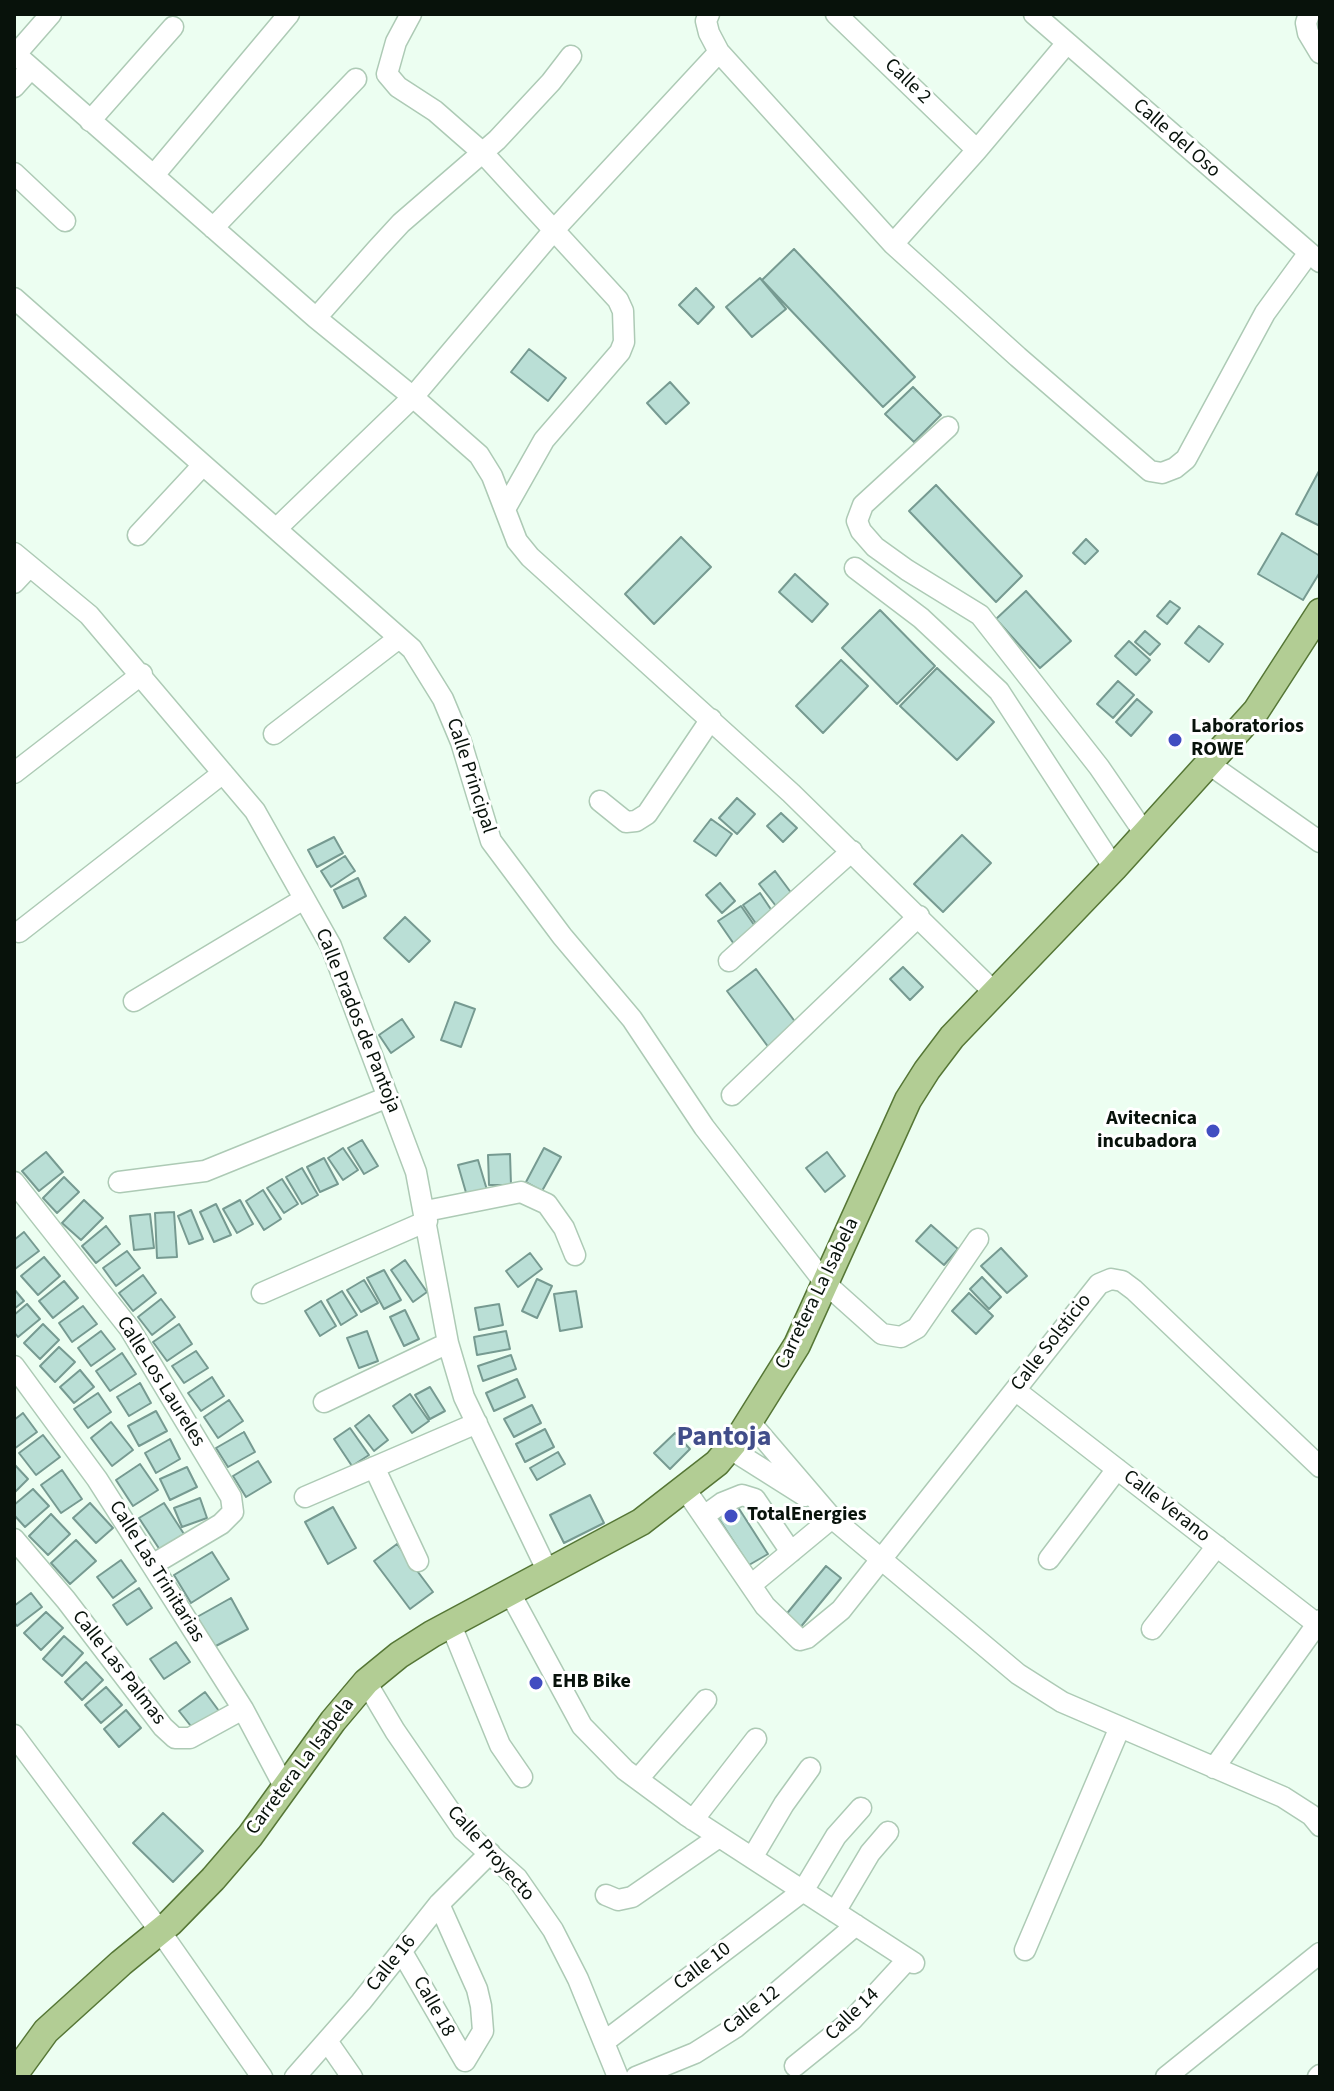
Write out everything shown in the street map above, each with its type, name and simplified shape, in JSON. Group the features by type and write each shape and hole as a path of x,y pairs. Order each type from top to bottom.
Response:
{"main road":[{"name":"Carretera La Isabela","path":"14,2075 46,2031 160,1931 232,1857 333,1721 366,1682 399,1655 641,1522 717,1463 749,1421 797,1345 908,1100 952,1037 1114,868 1256,711 1320,612"}],"street":[{"path":"14,87 20,58 51,14"},
{"path":"154,175 289,14"},
{"path":"411,14 396,42 387,74 398,87 435,111 483,153 621,305 624,342 620,352 544,440 505,509"},
{"path":"709,14 706,21 709,33 719,52 893,244 1139,465 1150,471 1162,473 1186,459 1265,313 1314,258"},
{"name":"Calle 2","path":"836,14 977,150"},
{"name":"Calle del Oso","path":"1034,14 1314,258"},
{"path":"1309,14 1306,23 1308,33 1320,53"},
{"path":"90,121 173,27"},
{"path":"893,244 1067,43"},
{"path":"276,529 413,397 554,230 719,52"},
{"path":"316,318 401,223 483,153 551,82 571,56"},
{"path":"20,58 316,318 479,455 492,476 517,541 530,557 711,719 852,851 994,992"},
{"path":"213,228 356,79"},
{"path":"14,173 65,221"},
{"name":"Calle Principal","path":"14,298 412,649 443,699 461,742 491,841 562,936 632,1019 704,1127 825,1283 882,1334 901,1337 917,1328 978,1239"},
{"path":"948,427 863,505 857,521 861,531 875,547 907,570 980,615 1099,767 1145,834"},
{"path":"138,535 203,465"},
{"path":"14,583 22,560"},
{"name":"Calle Prados de Pantoja","path":"22,560 89,615 255,811 331,946 416,1172 448,1343 464,1397 548,1572"},
{"path":"855,568 921,618 999,691 1114,868"},
{"path":"274,734 399,638"},
{"path":"14,773 142,674"},
{"path":"600,801 626,822 636,821 647,814 711,719"},
{"path":"1209,764 1320,842"},
{"path":"19,932 223,773"},
{"path":"729,961 852,851"},
{"path":"134,1001 304,899"},
{"path":"732,1095 919,916"},
{"path":"119,1182 205,1171 388,1097"},
{"name":"Calle Los Laureles","path":"14,1182 130,1329 231,1497 233,1512 221,1524 152,1565"},
{"path":"262,1293 426,1216 521,1192 547,1204 564,1228 575,1255"},
{"name":"Calle Solsticio","path":"751,1585 765,1606 800,1640 813,1635 841,1610 1099,1284 1111,1279 1122,1281 1320,1467"},
{"path":"324,1402 448,1343"},
{"name":"Calle Las Trinitarias","path":"14,1366 97,1479 243,1709 285,1788"},
{"name":"Calle Verano","path":"1015,1390 1319,1622"},
{"path":"749,1421 827,1512"},
{"path":"305,1497 477,1423"},
{"path":"729,1448 827,1512 1018,1674 1062,1702 1283,1797 1317,1819"},
{"path":"374,1467 418,1561"},
{"path":"1049,1559 1117,1469"},
{"path":"685,1489 751,1585 791,1552 827,1512"},
{"path":"704,1516 722,1503 742,1495 755,1499 791,1552"},
{"name":"Calle Las Palmas","path":"14,1539 66,1600 163,1727 175,1738 190,1738 243,1709"},
{"path":"1152,1629 1217,1546"},
{"path":"510,1593 582,1726 638,1779 693,1820 856,1925"},
{"path":"1214,1768 1319,1622"},
{"path":"451,1625 500,1745 522,1777"},
{"name":"Calle Proyecto","path":"366,1682 395,1731 463,1830 517,1878 553,1930 578,1979 618,2077"},
{"path":"638,1779 706,1700"},
{"path":"1025,1950 1120,1727"},
{"path":"14,1735 160,1931 262,2077"},
{"path":"693,1820 756,1739"},
{"path":"752,1858 810,1768"},
{"path":"803,1891 836,1836 861,1808"},
{"path":"835,1912 870,1853 888,1832"},
{"path":"606,1895 618,1900 632,1897 719,1837"},
{"name":"Calle 16","path":"295,2077 439,1904 490,1853"},
{"name":"Calle 10","path":"604,2042 803,1891"},
{"name":"Calle 18","path":"402,1952 465,2061 483,2031 481,2006 477,1989 439,1904"},
{"name":"Calle 14","path":"795,2066 852,2020 911,1961 856,1925"},
{"name":"Calle 12","path":"636,2077 695,2053 736,2027 856,1925"},
{"path":"1166,2077 1320,1953"},
{"path":"327,2041 352,2077"}],"building":[{"path":"794,249 915,377 883,407 762,280"},
{"path":"760,278 786,309 752,337 726,307"},
{"path":"696,288 714,307 698,324 679,305"},
{"path":"529,349 566,378 548,401 511,372"},
{"path":"670,382 689,403 666,424 647,403"},
{"path":"913,387 941,415 914,442 885,414"},
{"path":"1320,472 1320,526 1296,514"},
{"path":"936,485 1022,576 996,602 909,511"},
{"path":"1282,533 1320,556 1320,572 1303,600 1258,574"},
{"path":"681,537 711,567 654,624 625,594"},
{"path":"1086,539 1098,551 1085,564 1073,553"},
{"path":"795,574 828,604 812,622 779,592"},
{"path":"1026,591 1071,641 1040,668 996,619"},
{"path":"1170,601 1180,608 1167,624 1157,616"},
{"path":"880,610 935,666 897,704 842,648"},
{"path":"1199,626 1223,644 1209,662 1185,643"},
{"path":"1145,631 1160,644 1150,655 1135,642"},
{"path":"1129,641 1150,660 1136,675 1115,656"},
{"path":"841,660 868,686 823,733 796,706"},
{"path":"937,668 994,722 957,760 900,706"},
{"path":"1118,681 1134,695 1113,718 1097,704"},
{"path":"1137,699 1152,712 1131,736 1116,722"},
{"path":"737,798 755,814 737,834 719,818"},
{"path":"781,813 797,828 783,842 767,826"},
{"path":"711,819 732,834 716,856 694,841"},
{"path":"962,835 991,863 943,912 914,884"},
{"path":"334,837 343,853 317,867 308,850"},
{"path":"345,856 355,871 331,887 321,871"},
{"path":"775,871 795,898 779,910 759,884"},
{"path":"358,878 366,896 343,908 334,890"},
{"path":"720,883 735,901 722,913 706,895"},
{"path":"760,893 776,917 759,928 743,905"},
{"path":"741,906 759,932 736,947 718,921"},
{"path":"405,917 430,941 409,962 384,938"},
{"path":"903,967 923,987 910,1000 890,979"},
{"path":"756,969 799,1027 769,1048 727,991"},
{"path":"455,1002 475,1009 461,1047 441,1040"},
{"path":"402,1019 414,1037 391,1053 379,1035"},
{"path":"362,1140 378,1166 364,1174 348,1148"},
{"path":"343,1148 358,1170 343,1180 328,1158"},
{"path":"544,1148 561,1157 542,1191 526,1182"},
{"path":"46,1152 63,1172 39,1191 22,1171"},
{"path":"827,1152 845,1176 825,1192 806,1168"},
{"path":"510,1154 511,1185 489,1185 488,1155"},
{"path":"324,1158 338,1184 320,1192 307,1167"},
{"path":"478,1160 487,1190 467,1196 458,1165"},
{"path":"302,1168 318,1195 302,1204 286,1177"},
{"path":"64,1177 79,1192 57,1213 43,1198"},
{"path":"282,1179 298,1204 284,1213 267,1188"},
{"path":"263,1190 281,1219 264,1230 246,1201"},
{"path":"84,1200 103,1218 81,1240 62,1223"},
{"path":"240,1200 253,1224 237,1233 223,1209"},
{"path":"216,1204 231,1235 214,1242 200,1212"},
{"path":"191,1210 203,1239 189,1244 178,1216"},
{"path":"174,1212 177,1257 157,1258 155,1213"},
{"path":"150,1214 154,1248 134,1250 130,1216"},
{"path":"931,1225 958,1249 944,1265 916,1241"},
{"path":"106,1226 120,1244 96,1263 82,1246"},
{"path":"24,1232 39,1251 15,1269 14,1240"},
{"path":"1001,1248 1027,1276 1007,1293 981,1266"},
{"path":"127,1251 140,1268 116,1286 103,1268"},
{"path":"530,1253 542,1269 518,1287 506,1271"},
{"path":"44,1257 60,1276 38,1295 21,1276"},
{"path":"405,1260 427,1292 413,1302 391,1270"},
{"path":"384,1270 401,1300 384,1309 367,1278"},
{"path":"143,1275 156,1293 133,1311 119,1293"},
{"path":"982,1277 1001,1297 989,1309 970,1289"},
{"path":"537,1279 552,1286 537,1318 522,1311"},
{"path":"364,1280 378,1303 361,1312 347,1290"},
{"path":"64,1281 78,1298 53,1318 39,1301"},
{"path":"14,1289 24,1301 14,1309"},
{"path":"342,1291 357,1315 341,1325 327,1300"},
{"path":"576,1291 582,1327 560,1331 554,1294"},
{"path":"969,1293 993,1316 976,1334 952,1311"},
{"path":"161,1299 175,1317 152,1335 138,1317"},
{"path":"321,1301 336,1326 320,1336 305,1311"},
{"path":"27,1304 40,1319 18,1337 14,1332 14,1315"},
{"path":"499,1304 503,1325 479,1330 475,1308"},
{"path":"83,1306 97,1324 72,1342 59,1323"},
{"path":"405,1310 419,1339 404,1346 390,1317"},
{"path":"43,1324 59,1340 40,1359 24,1343"},
{"path":"179,1324 192,1344 167,1361 153,1342"},
{"path":"101,1331 115,1349 91,1366 78,1348"},
{"path":"367,1331 378,1361 359,1368 347,1338"},
{"path":"506,1331 510,1349 477,1355 474,1337"},
{"path":"59,1347 75,1362 55,1382 40,1366"},
{"path":"196,1351 208,1368 184,1383 172,1366"},
{"path":"122,1353 136,1374 110,1391 96,1371"},
{"path":"511,1355 516,1369 483,1381 478,1366"},
{"path":"80,1370 94,1387 74,1403 60,1387"},
{"path":"212,1377 224,1396 201,1411 188,1393"},
{"path":"517,1379 525,1397 494,1411 486,1393"},
{"path":"140,1383 151,1403 129,1416 117,1397"},
{"path":"430,1387 445,1411 430,1419 415,1395"},
{"path":"98,1393 111,1412 88,1428 74,1409"},
{"path":"410,1394 429,1421 412,1433 393,1406"},
{"path":"229,1400 243,1421 218,1438 204,1417"},
{"path":"532,1405 541,1423 514,1437 504,1419"},
{"path":"156,1411 167,1431 139,1446 128,1426"},
{"path":"23,1413 37,1432 14,1449 14,1420"},
{"path":"369,1415 388,1440 374,1451 355,1426"},
{"path":"111,1422 133,1450 112,1466 91,1438"},
{"path":"350,1428 369,1455 352,1466 334,1439"},
{"path":"545,1429 554,1447 525,1462 516,1444"},
{"path":"244,1432 255,1452 228,1467 216,1448"},
{"path":"675,1433 690,1449 670,1469 654,1453"},
{"path":"43,1435 60,1457 36,1475 19,1453"},
{"path":"170,1439 180,1459 156,1473 145,1453"},
{"path":"558,1452 565,1464 537,1480 530,1468"},
{"path":"258,1461 271,1482 246,1497 233,1476"},
{"path":"14,1464 28,1479 14,1493"},
{"path":"140,1464 158,1490 133,1506 116,1480"},
{"path":"187,1467 197,1487 170,1500 160,1479"},
{"path":"62,1470 82,1499 61,1513 41,1485"},
{"path":"33,1489 49,1506 25,1527 14,1515 14,1505"},
{"path":"590,1495 604,1523 564,1543 550,1515"},
{"path":"200,1498 207,1518 182,1527 174,1508"},
{"path":"90,1503 113,1528 96,1543 73,1518"},
{"path":"164,1503 184,1534 160,1550 139,1518"},
{"path":"736,1504 768,1554 749,1565 717,1516"},
{"path":"333,1507 356,1548 328,1564 305,1522"},
{"path":"51,1514 70,1534 48,1555 29,1536"},
{"path":"76,1540 96,1561 70,1584 51,1563"},
{"path":"397,1544 433,1592 410,1609 374,1561"},
{"path":"212,1552 229,1579 191,1603 174,1575"},
{"path":"121,1560 136,1581 113,1598 97,1577"},
{"path":"826,1566 841,1578 799,1629 784,1617"},
{"path":"139,1588 152,1608 127,1625 113,1605"},
{"path":"31,1593 42,1607 17,1626 14,1606"},
{"path":"231,1598 248,1629 214,1647 197,1617"},
{"path":"46,1612 63,1628 41,1650 24,1633"},
{"path":"64,1636 83,1653 62,1676 43,1659"},
{"path":"176,1642 190,1662 164,1679 150,1659"},
{"path":"86,1662 103,1680 82,1700 65,1682"},
{"path":"106,1687 122,1705 101,1723 85,1705"},
{"path":"205,1692 219,1711 194,1730 179,1711"},
{"path":"126,1710 141,1728 119,1747 104,1729"},
{"path":"163,1813 203,1851 173,1882 133,1843"}],"place":[{"name":"Laboratorios ROWE","path":"1175,740"},
{"name":"Avitecnica incubadora","path":"1213,1131"},
{"name":"TotalEnergies","path":"731,1516"},
{"name":"EHB Bike","path":"536,1683"}],"district":[{"name":"Pantoja","path":"724,1439"}]}
